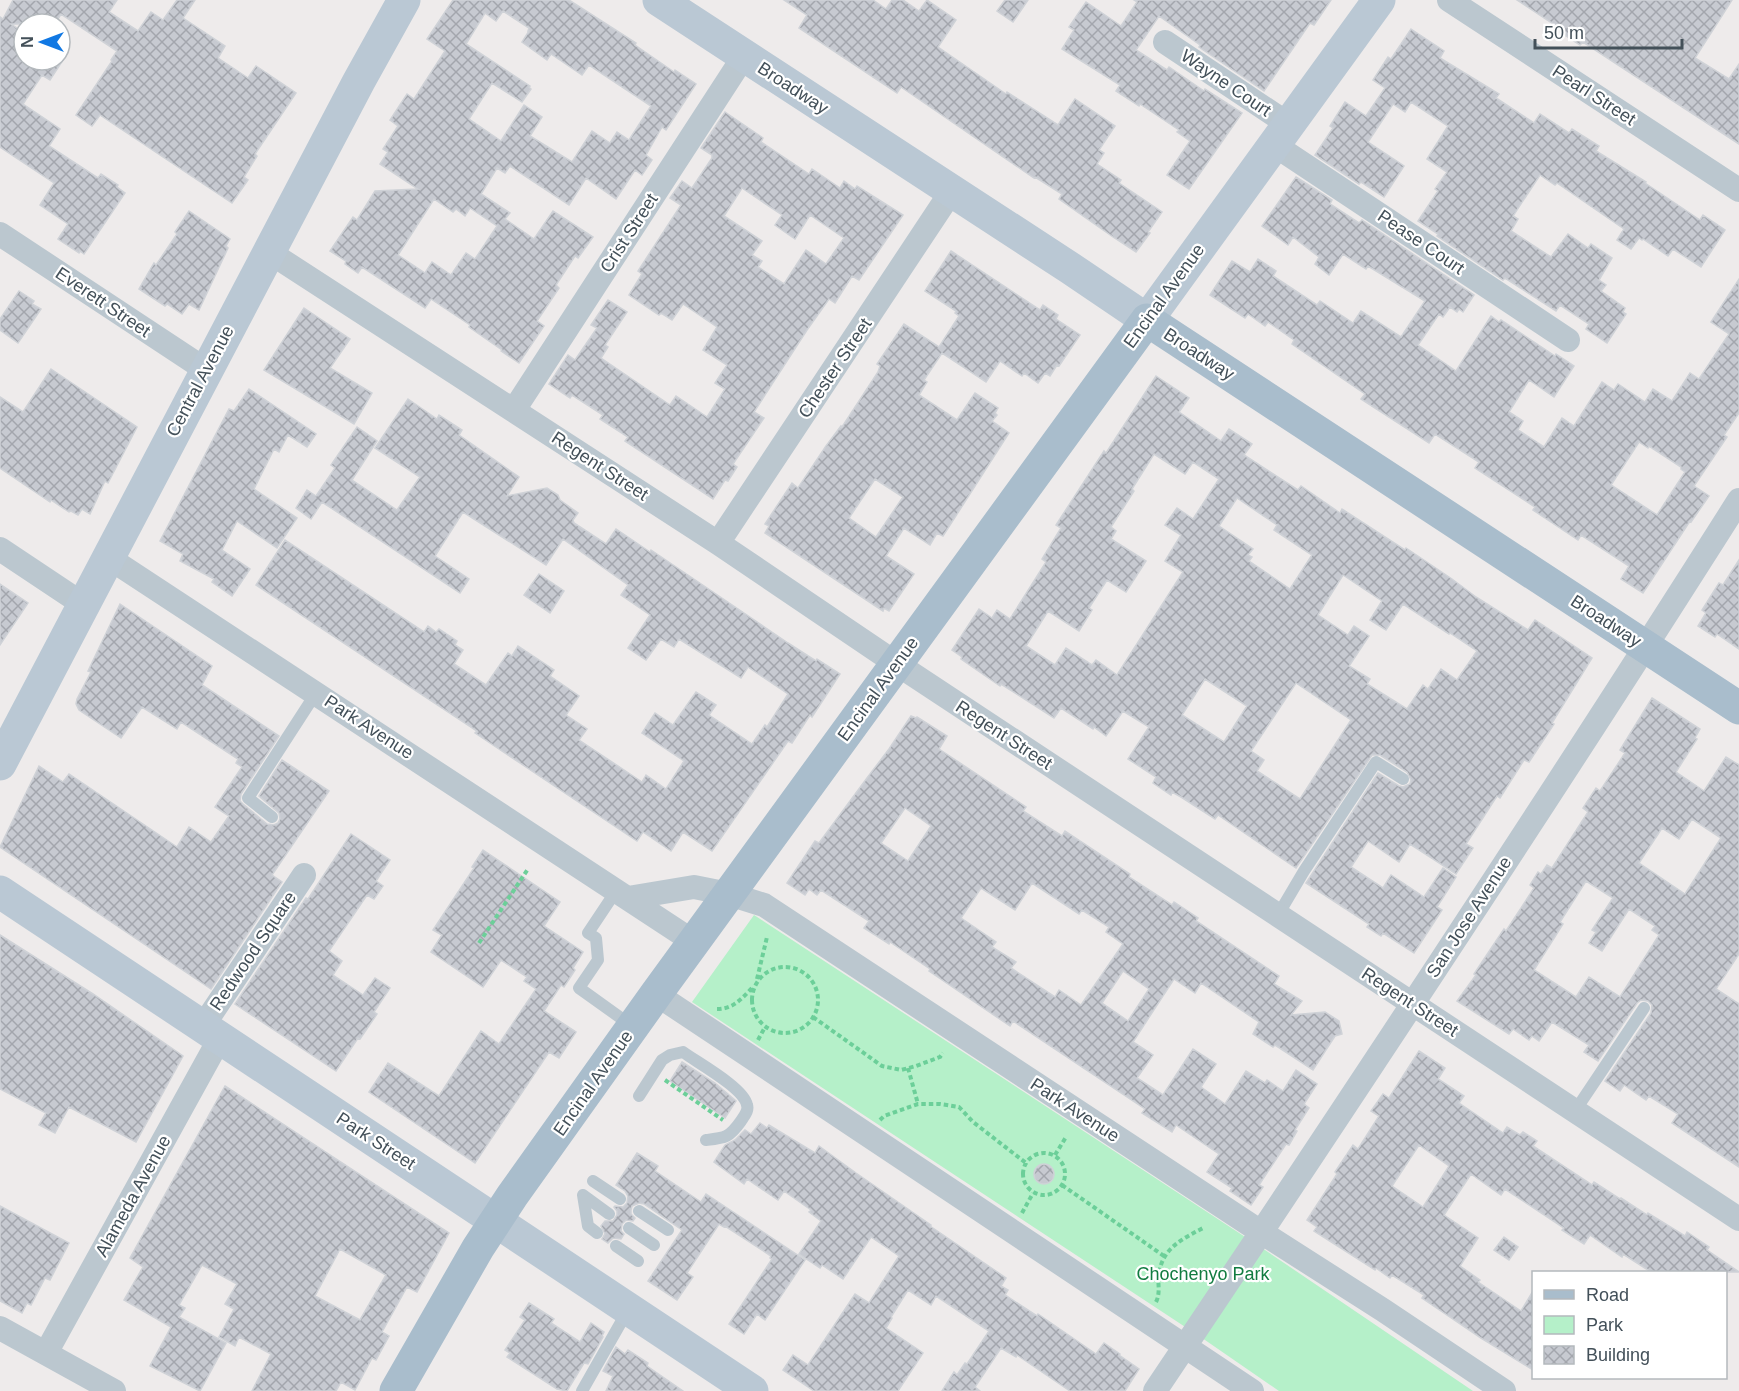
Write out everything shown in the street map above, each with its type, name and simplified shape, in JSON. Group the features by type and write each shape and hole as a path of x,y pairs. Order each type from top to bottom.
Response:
{"main road":[{"name":"Broadway","path":"1147,320 1739,708"},
{"name":"Encinal Avenue","path":"396,1391 495,1220 656,994 1147,320"}],"street":[{"name":"Central Avenue","path":"0,764 206,370 404,0"},
{"name":"Broadway","path":"659,0 1147,320"},
{"name":"Encinal Avenue","path":"1147,320 1379,0"},
{"name":"Pearl Street","path":"1449,0 1739,190"},
{"name":"Wayne Court","path":"1165,42 1280,134"},
{"name":"Crist Street","path":"514,410 744,56"},
{"name":"Pease Court","path":"1280,134 1568,340"},
{"name":"Chester Street","path":"718,543 951,192"},
{"name":"Everett Street","path":"0,234 206,370"},
{"name":"Regent Street","path":"269,252 718,543 897,664 1739,1219"},
{"name":"San Jose Avenue","path":"1155,1391 1646,647 1739,500"},
{"path":"0,549 84,605"},
{"name":"Park Avenue","path":"109,558 694,942"},
{"name":"Redwood Square","path":"211,1032 304,875"},
{"name":"Park Avenue","path":"622,895 694,887 764,904 1503,1391"},
{"name":"Park Street","path":"0,892 752,1391"},
{"path":"656,994 1252,1391"},
{"name":"Alameda Avenue","path":"46,1353 211,1032"},
{"path":"0,1329 114,1391"}],"lane":[{"path":"272,816 248,798 316,693"},
{"path":"1278,915 1304,871 1377,762 1403,779"},
{"path":"622,895 588,933 596,938 598,960 579,988 633,1026"},
{"path":"1575,1111 1644,1008"},
{"path":"639,1096 662,1060 670,1055 683,1052 739,1090 747,1104 747,1113 736,1129 725,1138 706,1140"},
{"path":"593,1181 620,1198"},
{"path":"597,1233 588,1226 583,1196 609,1214"},
{"path":"639,1211 668,1230"},
{"path":"628,1228 654,1245"},
{"path":"616,1246 638,1261"},
{"path":"582,1391 629,1309"}],"path":[{"path":"479,943 528,869"},
{"path":"711,1009 726,1009 737,1003 755,984 765,972 786,966 807,974 814,983 818,994 818,1004 808,1024 788,1034 777,1033 765,1027 753,1012 751,1000 755,984 767,937"},
{"path":"813,1017 882,1066 901,1070 940,1057 943,1053"},
{"path":"758,1040 765,1027"},
{"path":"908,1068 918,1104"},
{"path":"654,1072 736,1129"},
{"path":"879,1120 884,1116 918,1104 959,1107 973,1122 1026,1163"},
{"path":"1055,1155 1066,1137"},
{"path":"1039,1153 1055,1155 1065,1169 1065,1177 1057,1192 1041,1196 1033,1193 1023,1179 1026,1163 1039,1153"},
{"path":"1062,1185 1164,1256"},
{"path":"1020,1216 1033,1193"},
{"path":"1154,1305 1158,1297 1159,1273 1164,1256 1179,1241 1205,1227"}],"green space":[{"name":"Chochenyo Park","path":"754,915 1262,1248 1473,1391 1279,1391 692,1002"}],"building":[{"path":"13,0 117,0 109,12 138,31 151,12 163,20 177,0 195,0 183,18 225,46 218,58 248,78 256,66 296,93 255,154 257,156 244,177 248,180 232,203 100,115 92,126 76,115 117,51 72,21 72,12 12,12 12,72 55,72 50,80 42,75 23,104 60,129 49,146 98,178 101,174 118,185 117,187 125,193 84,254 80,251 79,253 58,239 68,224 40,205 54,183 0,147 0,17 3,19"},
{"path":"453,0 569,0 636,43 635,45 674,72 675,70 696,84 666,130 662,127 646,155 652,160 642,175 635,170 616,199 586,178 569,205 510,166 505,173 497,168 481,194 510,213 505,219 534,239 553,211 593,237 578,258 575,256 556,285 559,288 537,321 544,326 519,363 469,327 470,325 431,299 425,308 362,267 358,273 345,264 346,261 330,251 353,217 357,220 375,191 418,189 380,164 388,152 383,149 398,126 390,120 407,94 414,99 445,51 427,39","holes":["503,11 529,28 522,42 547,60 551,54 582,75 589,65 651,106 629,140 617,132 610,143 592,131 572,162 530,136 542,117 524,105 501,141 469,119 492,83 522,102 531,89 530,86 466,44 485,13 496,21","434,199 453,212 456,209 465,216 470,208 497,226 475,259 466,253 451,275 432,262 425,273 398,255"]},
{"path":"784,0 873,0 886,9 892,0 903,0 919,11 927,0 956,20 938,47 1006,94 1007,92 1058,125 1075,99 1115,126 1099,150 1104,153 1097,164 1121,180 1119,183 1162,212 1148,232 1150,233 1136,252 1059,199 1062,194 1034,178 901,87 897,93 799,28 807,15"},
{"path":"1005,0 1028,0 1013,22 997,11"},
{"path":"1134,0 1331,0 1314,25 1310,23 1264,91 1199,47 1200,45 1159,16 1136,50 1167,70 1169,67 1242,113 1189,189 1167,175 1190,141 1177,132 1179,130 1116,91 1120,85 1062,49 1074,30 1069,27 1086,2 1121,26 1137,2"},
{"path":"1517,0 1732,0 1695,58 1729,79 1739,64 1739,144 1583,42 1580,45 1560,32 1561,29"},
{"path":"1411,29 1444,51 1440,58 1499,94 1496,98 1534,123 1540,114 1569,133 1572,129 1599,146 1596,151 1646,182 1700,220 1703,215 1725,230 1701,267 1673,249 1668,256 1643,239 1639,238 1631,249 1617,240 1624,229 1557,183 1555,185 1540,175 1513,216 1518,219 1511,231 1551,257 1568,234 1588,248 1591,244 1612,258 1599,280 1606,285 1601,291 1625,308 1623,312 1626,314 1607,343 1586,329 1589,324 1560,305 1556,311 1505,278 1503,280 1418,221 1438,191 1435,189 1447,172 1427,159 1448,126 1411,102 1405,112 1393,104 1368,142 1404,166 1384,197 1361,182 1359,184 1315,155 1333,128 1330,126 1345,102 1366,116 1385,88 1373,80 1388,57 1391,59"},
{"path":"725,112 763,138 761,142 809,174 812,169 840,188 844,181 855,189 857,186 903,215 859,280 852,276 835,303 829,299 807,330 754,412 764,418 733,464 737,467 713,499 625,441 628,437 600,419 603,415 572,395 570,398 549,384 568,355 575,360 597,328 591,325 608,300 627,312 605,345 608,347 601,358 670,405 676,396 707,417 725,389 715,383 727,365 703,350 717,327 683,304 672,320 661,313 659,315 629,295 642,274 638,271 681,205 670,198 682,181 692,188 712,158 712,155 701,148","holes":["742,188 782,215 775,225 795,239 810,215 844,238 826,264 806,250 784,284 758,267 762,261 752,255 762,241 724,216"]},
{"path":"1296,177 1332,200 1330,204 1359,223 1362,220 1474,295 1463,312 1459,309 1457,312 1450,307 1443,317 1439,314 1418,345 1456,371 1491,316 1574,366 1554,397 1529,380 1509,412 1523,421 1518,430 1544,447 1562,418 1574,426 1602,382 1614,390 1618,384 1645,402 1653,389 1672,401 1690,373 1699,379 1729,334 1711,322 1739,279 1739,413 1724,435 1727,437 1694,486 1709,496 1643,593 1621,579 1629,566 1581,535 1578,540 1533,510 1535,507 1475,468 1479,462 1435,434 1429,443 1361,399 1365,394 1292,344 1294,340 1268,322 1265,326 1248,314 1245,318 1210,295 1232,261 1250,272 1258,259 1276,271 1273,276 1317,305 1320,301 1353,323 1361,311 1401,337 1425,301 1368,266 1366,269 1343,254 1329,275 1315,264 1319,257 1293,237 1288,245 1262,226","holes":["1639,442 1648,448 1649,446 1685,472 1657,515 1611,485"]},
{"path":"189,211 230,239 199,310 189,304 182,314 139,289 154,263 156,265 177,234 175,232"},
{"path":"951,251 1040,310 1043,305 1058,315 1056,319 1080,335 1059,366 1057,365 1050,376 1045,373 1038,383 1024,373 1022,376 1000,361 986,382 942,353 924,380 927,382 919,395 957,420 975,393 998,408 995,413 997,415 992,421 1009,433 943,536 937,533 930,545 904,528 886,556 914,574 889,611 884,608 883,611 765,533 769,526 765,524 792,483 798,488 826,446 842,427 878,372 880,366 877,364 904,324 939,347 959,316 955,313 956,311 925,291","holes":["875,479 903,497 876,537 849,518"]},
{"path":"19,291 34,301 32,304 41,309 18,343 0,330 0,319"},
{"path":"304,308 350,339 330,368 372,393 354,424 264,370"},
{"path":"51,369 137,427 108,483 105,481 90,514 82,509 78,515 69,512 0,468 0,397 23,412"},
{"path":"1156,376 1189,398 1179,412 1221,441 1229,429 1252,444 1244,455 1298,490 1301,486 1340,513 1342,509 1405,550 1406,548 1528,630 1535,620 1592,658 1529,762 1524,760 1500,798 1497,796 1466,844 1473,848 1456,874 1410,844 1399,862 1368,841 1351,867 1383,888 1391,875 1424,897 1443,868 1456,877 1437,907 1442,910 1414,953 1383,933 1381,936 1367,927 1369,924 1306,883 1378,773 1403,787 1410,784 1411,780 1407,772 1380,755 1372,755 1296,868 1218,815 1215,819 1181,797 1172,792 1171,795 1153,783 1156,777 1128,759 1149,727 1123,711 1106,736 1061,708 1054,718 1001,684 1000,686 952,650 979,609 992,618 997,610 1010,619 1046,562 1042,559 1061,528 1056,525 1104,451 1106,453","holes":["1154,454 1185,474 1193,462 1219,479 1193,519 1177,508 1165,525 1181,535 1165,561 1183,572 1117,675 1096,660 1092,665 1066,648 1055,665 1026,646 1048,611 1079,631 1092,610 1089,608 1107,580 1126,592 1146,561 1111,539 1116,531 1111,527 1134,491 1132,489","1237,498 1277,525 1274,530 1312,555 1290,589 1249,561 1252,557 1248,555 1253,549 1219,526","1343,575 1382,601 1370,620 1386,630 1403,604 1477,651 1457,680 1441,669 1428,689 1423,685 1407,709 1367,684 1370,679 1349,666 1369,636 1354,626 1348,635 1318,615","1205,679 1247,706 1224,742 1182,715","1296,683 1351,720 1300,799 1257,771 1264,760 1251,751"]},
{"path":"249,389 316,434 307,447 288,435 279,452 274,449 254,489 297,518 277,548 237,521 222,550 250,569 232,596 212,582 214,579 180,561 183,554 160,541 229,409 234,411"},
{"path":"408,399 437,419 439,415 462,430 459,435 519,477 507,496 547,488 578,513 573,520 574,523 606,544 616,529 650,552 651,550 788,643 840,674 792,743 788,741 712,851 683,832 671,851 643,832 637,841 475,733 477,731 256,585 285,540 424,632 428,626 436,632 439,629 457,641 455,645 463,650 454,664 486,685 508,653 512,656 518,646 554,670 550,676 579,696 566,715 587,729 579,740 642,782 646,775 666,789 684,761 642,733 655,713 673,725 696,692 716,705 709,715 752,744 765,725 767,727 788,694 748,667 741,678 679,639 674,647 661,639 646,660 628,648 650,615 621,595 628,585 563,539 546,565 463,512 435,556 469,579 460,593 322,502 311,519 296,508 307,490 316,496 335,468 331,465 357,427 377,441 352,480 397,510 420,477 375,448"},
{"path":"1739,560 1739,649 1717,634 1715,637 1698,626 1706,613 1702,610 1719,583 1723,585"},
{"path":"539,574 564,591 550,613 524,595"},
{"path":"0,584 28,603 0,645"},
{"path":"120,604 212,666 202,685 279,736 241,794 240,801 243,804 267,824 278,823 279,813 259,796 282,760 329,791 272,875 282,882 211,989 0,847 39,766 63,782 69,774 177,847 189,827 211,842 229,816 215,807 242,767 236,763 238,759 181,722 177,729 142,707 121,738 79,710 76,704 77,699"},
{"path":"1652,698 1700,729 1695,738 1697,739 1676,772 1704,791 1726,757 1739,765 1739,954 1716,989 1739,1004 1739,1167 1672,1123 1678,1114 1649,1096 1646,1100 1624,1085 1620,1091 1605,1081 1651,1013 1652,1005 1648,1001 1641,1000 1637,1003 1598,1061 1584,1052 1589,1045 1552,1022 1539,1041 1532,1036 1529,1040 1513,1029 1509,1034 1457,1001 1534,888 1530,885 1538,872 1541,874 1547,865 1552,868 1588,812 1583,808 1596,788 1600,791 1625,753 1620,750","holes":["1692,819 1721,838 1685,894 1639,863 1662,828 1679,839","1586,881 1613,898 1592,930 1596,932 1589,943 1602,951 1629,909 1655,926 1652,930 1659,935 1620,997 1589,977 1576,997 1534,970 1563,924 1560,922"]},
{"path":"911,716 917,717 947,736 939,749 1026,807 1023,811 1062,836 1065,831 1130,874 1129,877 1172,905 1174,902 1198,918 1196,921 1279,976 1274,984 1302,1001 1291,1015 1325,1012 1339,1021 1342,1034 1335,1036 1313,1070 1275,1045 1273,1047 1253,1034 1259,1022 1201,983 1195,993 1174,979 1133,1042 1153,1055 1137,1078 1163,1095 1193,1049 1216,1064 1201,1087 1225,1104 1246,1071 1265,1083 1267,1080 1283,1091 1296,1070 1317,1084 1304,1104 1309,1108 1295,1130 1297,1131 1259,1185 1263,1187 1251,1205 1230,1191 1232,1188 1207,1172 1219,1154 1176,1125 1172,1132 1142,1113 1145,1109 1013,1021 1010,1026 890,942 889,944 864,928 869,921 821,890 817,895 809,889 805,895 787,883 815,841 819,843","holes":["905,808 931,826 908,861 881,843","1032,883 1079,914 1082,910 1109,927 1106,932 1123,944 1081,1005 1059,990 1055,997 1011,968 1016,962 992,947 996,942 961,918 981,888 1015,910","1123,971 1149,989 1128,1021 1102,1003"]},
{"path":"351,834 390,860 376,881 383,886 374,899 367,895 329,951 342,961 333,975 363,995 375,978 390,988 374,1012 377,1014 336,1071 235,1004"},
{"path":"483,850 560,902 544,926 583,952 564,987 561,985 544,1011 576,1032 559,1058 549,1052 475,1163 369,1092 388,1063 439,1096 481,1031 499,1044 536,989 524,981 527,977 501,960 483,987 431,952 442,935 433,930 474,868 472,867"},
{"path":"0,935 93,994 183,1056 136,1142 69,1107 55,1133 39,1125 46,1113 0,1089"},
{"path":"1419,1051 1445,1068 1438,1079 1464,1096 1459,1103 1503,1133 1507,1127 1520,1135 1523,1132 1537,1141 1533,1146 1592,1185 1594,1182 1685,1236 1687,1232 1709,1247 1707,1250 1739,1272 1649,1271 1623,1254 1622,1257 1590,1235 1584,1244 1505,1189 1501,1195 1471,1174 1444,1215 1478,1238 1460,1266 1480,1280 1478,1282 1521,1311 1532,1293 1532,1369 1422,1298 1424,1295 1392,1275 1390,1278 1376,1268 1375,1270 1314,1231 1317,1227 1307,1220 1353,1145 1358,1149 1379,1116 1371,1111 1383,1094 1389,1098","holes":["1419,1145 1449,1166 1423,1207 1392,1186"]},
{"path":"682,1062 715,1083 736,1101 725,1118 670,1081"},
{"path":"225,1086 449,1233 417,1292 407,1287 382,1332 389,1336 376,1360 372,1358 355,1390 341,1382 336,1391 252,1391 271,1354 239,1337 235,1346 219,1337 234,1309 225,1304 237,1284 202,1265 179,1305 185,1308 179,1317 226,1343 200,1391 150,1366 171,1327 124,1300 143,1267 130,1258","holes":["340,1249 386,1275 360,1320 315,1296"]},
{"path":"760,1123 767,1128 769,1125 815,1153 819,1146 1006,1278 1001,1286 1008,1290 1005,1295 1037,1316 1038,1314 1096,1354 1104,1343 1120,1354 1139,1369 1125,1391 1070,1391 1017,1355 1016,1357 1001,1348 975,1387 980,1391 942,1391 954,1372 957,1375 965,1363 967,1364 989,1331 936,1296 931,1305 908,1290 886,1328 923,1353 898,1391 814,1391 783,1370 793,1355 808,1365 855,1294 869,1303 899,1256 871,1237 843,1279 799,1254 821,1221 809,1212 811,1210 784,1191 778,1200 747,1179 744,1184 714,1162 725,1145 735,1140 745,1130 751,1134"},
{"path":"637,1153 658,1166 655,1171 701,1202 706,1194 805,1260 765,1320 757,1314 744,1334 729,1324 772,1259 771,1256 725,1226 719,1224 687,1273 693,1277 677,1300 648,1281 682,1230 644,1204 639,1203 632,1206 631,1214 635,1218 633,1221 626,1220 622,1224 621,1231 624,1234 621,1239 613,1238 608,1243 602,1239 605,1234 601,1226 605,1221 613,1221 617,1215 614,1207 623,1207 627,1203 628,1196 625,1191 616,1185"},
{"path":"1044,1164 1051,1167 1054,1174 1051,1181 1044,1184 1037,1181 1034,1174 1037,1167"},
{"path":"0,1206 69,1243 50,1280 45,1278 31,1305 27,1303 22,1313 0,1301"},
{"path":"1504,1237 1518,1247 1509,1260 1494,1250"},
{"path":"529,1303 554,1319 551,1323 580,1342 591,1323 604,1332 588,1364 584,1363 567,1391 557,1389 507,1357 510,1353 505,1350 525,1320 520,1317"},
{"path":"616,1347 625,1354 628,1350 648,1363 647,1366 683,1391 606,1391 613,1376 603,1371"}]}
